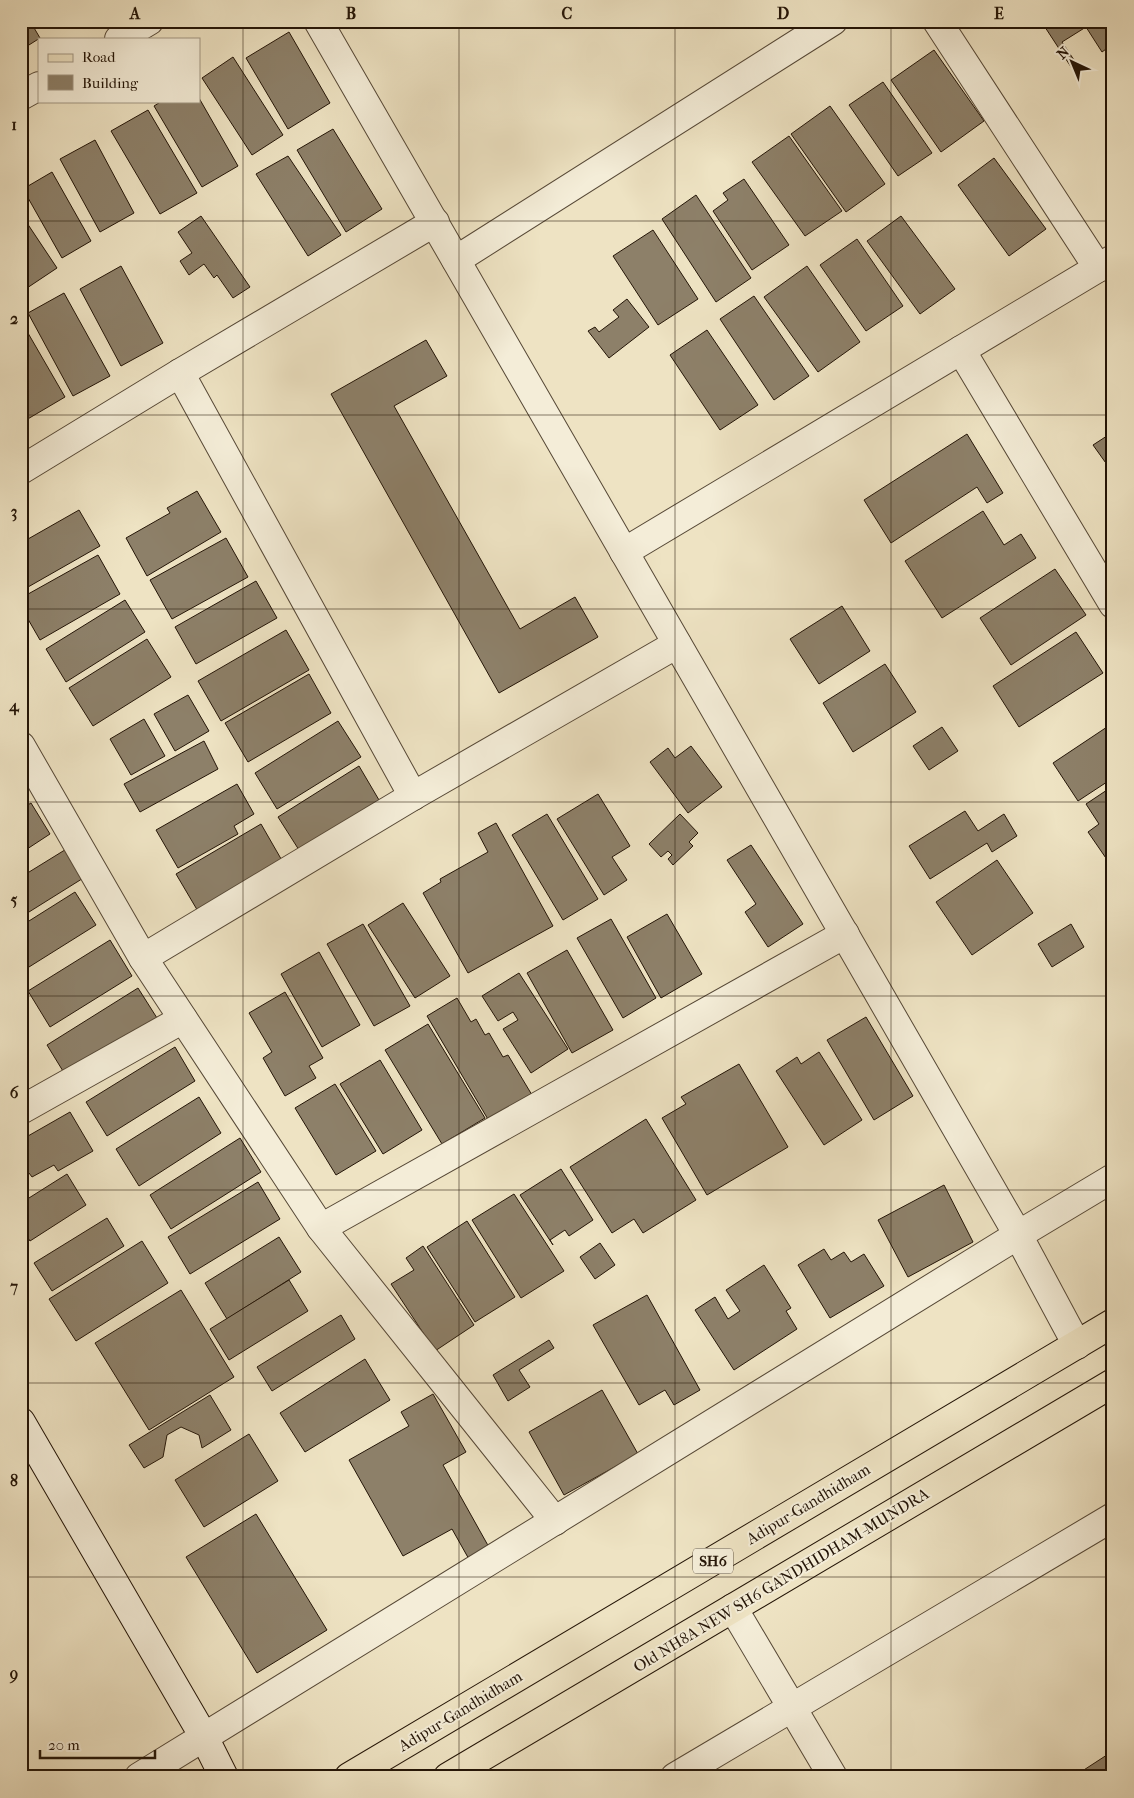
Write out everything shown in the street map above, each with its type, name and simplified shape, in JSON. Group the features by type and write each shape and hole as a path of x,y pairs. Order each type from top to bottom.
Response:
{"main road":[{"name":"Adipur-Gandhidham","path":"349,1777 1113,1323"},
{"name":"Old NH8A NEW SH6 GANDHIDHAM-MUNDRA","path":"448,1777 1113,1383"}],"street":[{"path":"121,38 149,21"},
{"path":"318,21 1018,1235 1077,1345"},
{"path":"456,260 833,21"},
{"path":"624,552 1106,263 937,21"},
{"path":"21,96 38,87"},
{"path":"21,470 180,372 435,222"},
{"path":"961,350 1113,604"},
{"path":"180,372 413,796"},
{"path":"143,958 413,796 677,644"},
{"path":"21,746 143,958 320,1228 555,1520"},
{"path":"320,1228 845,934"},
{"path":"21,1110 183,1019"},
{"path":"139,1777 1113,1178"},
{"path":"21,1422 204,1737 224,1777"},
{"path":"675,1777 1113,1518"},
{"path":"733,1608 833,1777"}],"building":[{"path":"21,21 30,21 40,38 21,50"},
{"path":"1041,21 1104,21 1113,34 1113,44 1102,52 1086,27 1062,42 1078,66 1073,70"},
{"path":"289,32 330,103 288,129 246,58"},
{"path":"934,50 984,121 941,152 891,80"},
{"path":"233,57 283,135 252,155 202,78"},
{"path":"883,82 932,153 898,176 849,105"},
{"path":"200,100 238,166 202,187 154,106 160,102 200,102"},
{"path":"830,106 885,184 846,212 791,134"},
{"path":"148,110 197,193 160,214 111,131"},
{"path":"333,129 382,209 346,232 297,150"},
{"path":"789,136 842,211 805,236 752,162"},
{"path":"95,140 134,213 100,232 60,159"},
{"path":"288,156 341,235 308,256 256,174"},
{"path":"994,158 1046,229 1009,256 958,185"},
{"path":"52,172 91,241 62,258 23,189"},
{"path":"744,179 789,245 752,270 713,211 728,200 723,193"},
{"path":"696,195 751,278 716,302 662,219"},
{"path":"21,214 57,268 21,292"},
{"path":"201,216 250,287 233,298 217,275 214,278 204,264 189,275 180,261 192,253 178,232"},
{"path":"901,216 955,289 920,314 867,241"},
{"path":"653,230 698,299 658,325 613,256"},
{"path":"857,239 903,306 866,331 820,265"},
{"path":"121,266 163,343 121,366 80,289"},
{"path":"807,266 860,342 818,372 764,297"},
{"path":"64,293 110,376 73,396 28,313"},
{"path":"754,296 809,376 774,400 720,319"},
{"path":"627,299 649,327 609,358 588,331 595,327 599,332 619,317 613,310"},
{"path":"21,321 65,397 26,420 21,412"},
{"path":"707,330 758,405 720,430 670,355"},
{"path":"426,340 447,376 394,406 520,629 575,597 598,637 499,693 331,394"},
{"path":"1113,432 1113,473 1093,445"},
{"path":"967,434 1003,493 987,503 977,487 891,543 864,500"},
{"path":"197,491 221,532 147,576 126,538 170,513 167,508"},
{"path":"79,510 100,546 21,591 21,543"},
{"path":"983,511 1004,545 1021,534 1036,558 942,618 905,561"},
{"path":"226,538 248,577 172,619 150,580"},
{"path":"98,555 120,594 40,640 21,607 21,598"},
{"path":"1055,569 1086,615 1011,665 980,618"},
{"path":"256,581 277,618 196,664 175,627"},
{"path":"125,600 145,632 66,682 46,649"},
{"path":"842,606 870,651 819,684 790,639"},
{"path":"286,630 309,670 221,721 198,681"},
{"path":"1076,632 1103,673 1019,727 993,686"},
{"path":"147,639 171,677 93,726 69,688"},
{"path":"885,664 916,712 853,752 823,703"},
{"path":"309,674 331,713 248,762 225,723"},
{"path":"188,695 209,731 175,751 154,714"},
{"path":"144,719 165,756 131,775 110,739"},
{"path":"338,721 361,757 277,809 255,773"},
{"path":"1113,723 1113,778 1078,801 1053,763"},
{"path":"942,727 958,751 929,770 913,746"},
{"path":"204,741 218,769 140,812 124,784"},
{"path":"691,746 722,787 688,813 650,762 668,748 675,758"},
{"path":"359,766 379,800 299,850 278,817"},
{"path":"21,780 28,791 21,796"},
{"path":"237,784 254,814 234,826 238,834 178,868 156,830"},
{"path":"1113,786 1113,862 1110,864 1088,832 1099,824 1086,804"},
{"path":"598,794 630,846 612,857 627,880 604,895 557,819"},
{"path":"31,803 50,834 21,853 21,809"},
{"path":"965,811 978,831 1004,814 1017,836 992,852 987,843 930,879 909,846"},
{"path":"547,814 598,899 563,920 512,835"},
{"path":"680,814 698,833 689,842 693,846 673,865 668,859 672,855 668,851 661,857 649,844"},
{"path":"496,823 553,926 468,973 423,893 441,882 440,879 488,852 478,833"},
{"path":"261,824 284,864 199,913 176,874"},
{"path":"751,845 803,924 768,947 745,912 756,904 727,860"},
{"path":"68,848 85,877 21,917 21,877"},
{"path":"997,860 1033,913 972,955 936,902"},
{"path":"75,892 96,925 21,972 21,926"},
{"path":"403,903 450,976 415,998 368,925"},
{"path":"667,914 702,974 661,998 627,937"},
{"path":"611,919 656,998 623,1018 577,938"},
{"path":"363,924 410,1006 374,1026 327,944"},
{"path":"1071,924 1084,947 1052,967 1038,944"},
{"path":"110,940 132,976 50,1027 28,991"},
{"path":"567,950 613,1030 572,1053 527,973"},
{"path":"319,952 360,1025 322,1047 281,974"},
{"path":"519,973 568,1049 531,1073 503,1029 518,1020 513,1012 498,1021 482,996"},
{"path":"138,988 157,1018 66,1076 47,1045"},
{"path":"285,992 323,1058 309,1066 316,1078 285,1096 263,1058 272,1052 249,1013"},
{"path":"457,998 471,1022 476,1019 485,1035 489,1033 503,1057 508,1055 532,1095 489,1121 427,1016"},
{"path":"866,1017 913,1096 874,1120 827,1040"},
{"path":"428,1024 485,1118 442,1144 385,1050"},
{"path":"21,1028 28,1039 21,1043"},
{"path":"175,1047 195,1081 107,1136 86,1102"},
{"path":"819,1052 862,1120 824,1145 776,1071 797,1057 801,1064"},
{"path":"380,1060 422,1130 383,1154 340,1084"},
{"path":"739,1064 788,1147 707,1195 662,1118 686,1104 681,1097"},
{"path":"335,1084 376,1151 336,1175 295,1108"},
{"path":"199,1097 221,1133 139,1186 116,1149"},
{"path":"70,1112 93,1151 58,1171 54,1165 32,1177 29,1173 21,1177 21,1140"},
{"path":"646,1119 696,1200 643,1233 634,1219 612,1233 570,1167"},
{"path":"240,1138 261,1172 171,1229 150,1195"},
{"path":"561,1169 593,1220 569,1236 565,1230 550,1240 553,1245 520,1195"},
{"path":"67,1174 86,1205 30,1241 21,1227 21,1203"},
{"path":"258,1182 280,1219 190,1274 168,1237"},
{"path":"944,1185 973,1242 908,1277 878,1220"},
{"path":"514,1194 564,1271 521,1298 472,1220"},
{"path":"107,1218 124,1246 52,1291 34,1263"},
{"path":"467,1221 515,1297 475,1322 427,1247"},
{"path":"279,1237 301,1272 227,1319 205,1283"},
{"path":"142,1241 168,1283 76,1341 49,1299"},
{"path":"600,1243 615,1265 595,1279 580,1257"},
{"path":"423,1246 474,1325 435,1351 391,1284 414,1270 406,1258"},
{"path":"824,1249 831,1260 844,1252 851,1262 864,1254 884,1286 830,1318 798,1265"},
{"path":"764,1265 791,1308 786,1311 797,1329 734,1370 695,1310 715,1297 728,1319 740,1311 726,1290"},
{"path":"289,1280 308,1311 229,1360 210,1329"},
{"path":"181,1290 234,1377 149,1430 95,1343"},
{"path":"647,1295 700,1390 674,1405 665,1390 639,1405 593,1325"},
{"path":"341,1315 355,1339 272,1391 257,1367"},
{"path":"549,1340 554,1348 519,1370 530,1387 508,1401 493,1375"},
{"path":"365,1359 390,1400 305,1452 280,1413"},
{"path":"602,1390 638,1454 564,1495 529,1432"},
{"path":"433,1394 466,1452 443,1465 490,1549 470,1561 452,1529 403,1556 349,1460 409,1426 401,1412"},
{"path":"210,1395 231,1430 202,1448 199,1435 181,1427 167,1435 163,1457 144,1468 129,1445"},
{"path":"249,1434 278,1481 204,1527 175,1480"},
{"path":"256,1514 327,1630 257,1673 186,1557"},
{"path":"1113,1751 1113,1777 1073,1777"}]}
